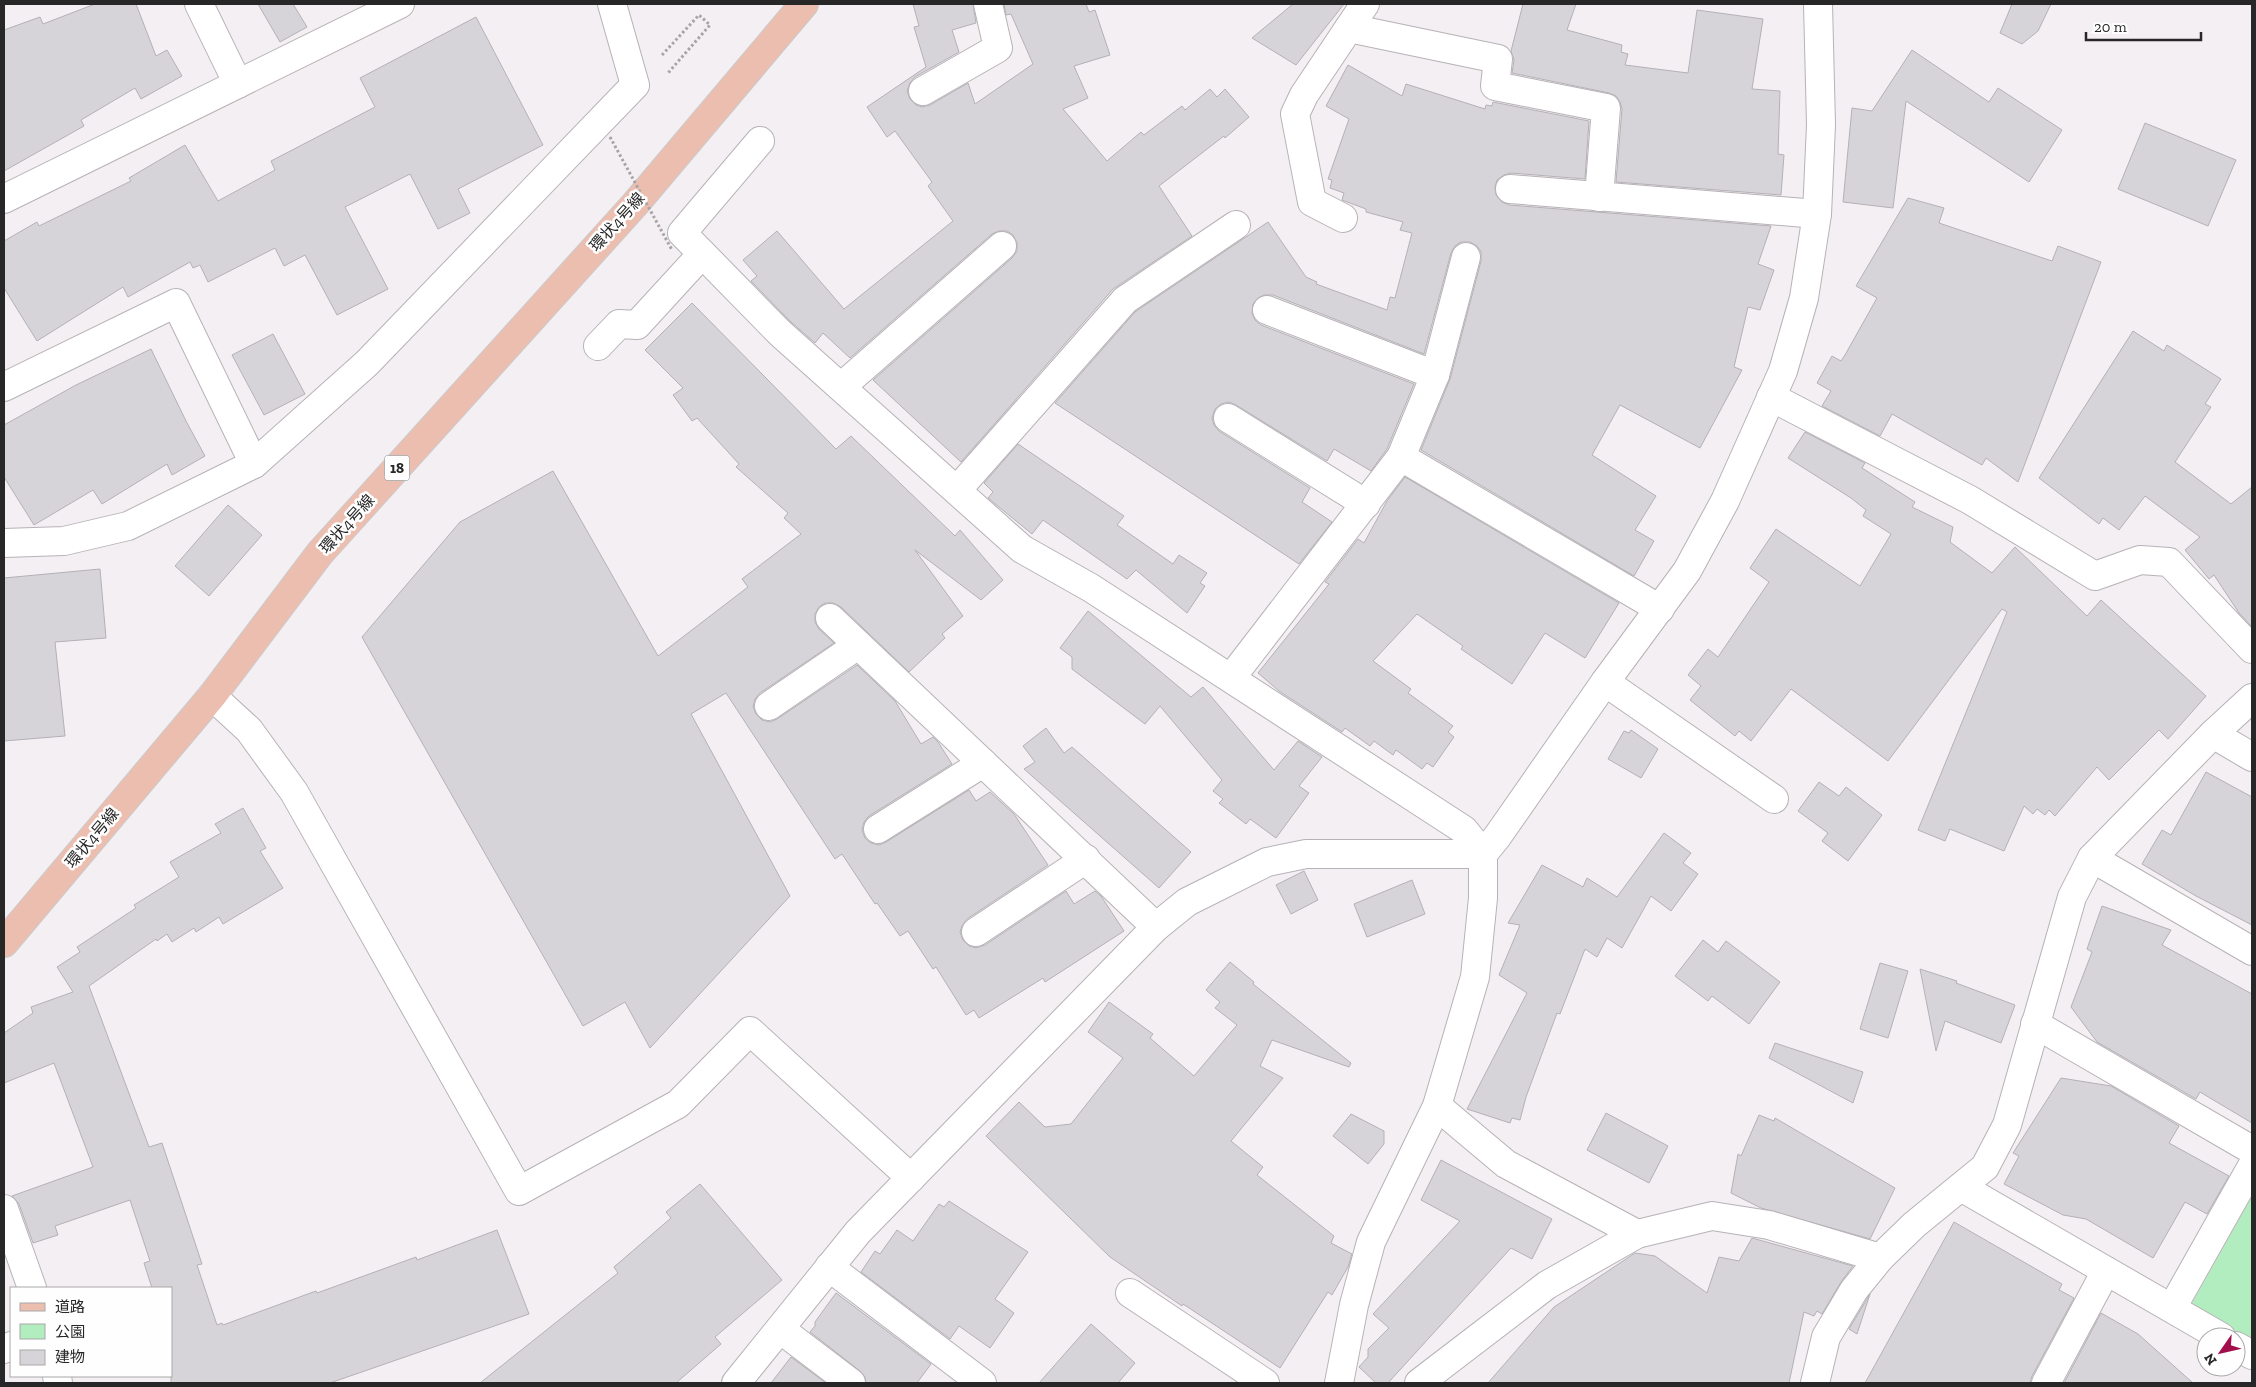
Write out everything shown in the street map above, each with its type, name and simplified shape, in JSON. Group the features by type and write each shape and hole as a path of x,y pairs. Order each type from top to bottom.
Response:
{"main road":[{"name":"環状4号線","path":"4,943 212,696 320,553 636,203 804,4"}],"street":[{"path":"199,4 238,84"},
{"path":"4,199 400,4"},
{"path":"4,543 64,542 128,526 254,464 368,363 635,85 612,4"},
{"path":"923,91 998,48 988,4"},
{"path":"1343,218 1312,202 1295,114 1304,95 1365,4"},
{"path":"1483,854 1687,571 1725,501 1782,371 1804,298 1817,214 1821,125 1818,4"},
{"path":"1348,28 1498,59 1495,86 1606,108 1599,197"},
{"path":"760,141 682,233 780,333 1022,549 1091,588 1464,830 1483,854 1483,898 1475,977 1437,1106 1372,1242 1354,1305 1339,1383"},
{"path":"1510,189 1817,214"},
{"path":"957,490 1125,300 1236,225"},
{"path":"840,387 1002,246"},
{"path":"598,346 619,324 637,325 702,254"},
{"path":"1231,678 1401,457 1435,375 1466,257"},
{"path":"4,386 176,303 254,464"},
{"path":"1267,310 1435,375"},
{"path":"1771,397 1970,500 2095,576 2140,560 2169,562 2252,649"},
{"path":"1228,418 1366,504"},
{"path":"1401,457 1660,609"},
{"path":"830,618 1156,927"},
{"path":"769,706 858,645"},
{"path":"1606,682 1774,799"},
{"path":"212,696 249,730 294,792 519,1191 678,1104 750,1031 911,1178"},
{"path":"1815,1383 1826,1337 1854,1290 1880,1258 1914,1225 1985,1167 2007,1125 2072,898 2092,858 2213,734 2252,698"},
{"path":"2213,734 2252,757"},
{"path":"878,829 983,763"},
{"path":"736,1383 858,1232 1156,927 1187,902 1267,862 1306,854 1483,854"},
{"path":"2092,858 2252,951"},
{"path":"976,932 1086,859"},
{"path":"2035,1024 2252,1150"},
{"path":"1437,1106 1506,1164 1636,1234"},
{"path":"2172,1308 2252,1166"},
{"path":"1961,1187 2204,1327"},
{"path":"4,1209 32,1287"},
{"path":"1419,1383 1547,1285 1636,1234 1712,1216 1769,1225 1880,1258"},
{"path":"829,1267 953,1375 982,1383"},
{"path":"2046,1383 2106,1271"},
{"path":"1130,1293 1265,1383"},
{"path":"780,1329 851,1383"}],"path":[{"path":"635,85 699,15 710,25"},
{"path":"610,137 672,250"}],"green space":[{"path":"2252,1196 2252,1349 2246,1346 2246,1327 2213,1327 2187,1312"}],"building":[{"path":"95,4 136,4 156,56 167,50 182,76 141,99 135,88 81,120 84,126 4,171 4,30 40,17 43,24"},
{"path":"258,4 293,4 307,27 280,42"},
{"path":"913,4 973,4 976,23 952,30 959,52 915,77 910,83 907,91 910,99 916,105 922,107 930,105 968,83 975,104 1033,64 1011,14 1006,15 1004,4 1086,4 1089,12 1095,10 1110,55 1074,66 1088,98 1063,109 1107,161 1141,132 1144,135 1182,106 1185,110 1210,89 1217,97 1225,89 1249,117 1225,138 1224,136 1159,186 1192,236 1113,289 961,462 873,380 1012,258 1017,251 1017,243 1013,235 1007,231 999,231 992,234 850,358 823,333 815,343 791,322 751,281 757,276 743,260 777,231 844,309 953,221 928,186 932,182 895,131 887,137 867,107 926,67 914,27 919,26"},
{"path":"1293,4 1344,4 1296,65 1252,38"},
{"path":"1523,4 1576,4 1567,30 1622,45 1621,52 1628,54 1625,65 1688,73 1697,10 1763,19 1752,89 1780,91 1778,154 1784,155 1781,195 1616,182 1622,109 1616,96 1512,73 1514,60 1511,51"},
{"path":"2012,4 2051,4 2038,31 2022,44 2000,33"},
{"path":"476,17 543,145 458,189 470,213 438,229 410,174 345,207 388,289 337,315 305,255 284,266 275,248 208,282 200,265 193,268 190,262 128,297 123,287 37,341 4,288 4,241 37,222 39,226 131,181 129,178 185,145 218,201 275,170 271,161 375,107 360,78"},
{"path":"1912,50 1989,102 1998,88 2062,130 2029,182 1906,101 1893,208 1843,202 1852,108 1872,111"},
{"path":"1348,65 1402,96 1406,84 1485,109 1486,105 1492,106 1493,102 1589,121 1585,179 1511,173 1504,175 1497,180 1495,187 1496,195 1502,202 1509,205 1771,226 1758,264 1774,270 1760,310 1748,307 1734,367 1742,370 1700,448 1620,405 1592,455 1656,496 1635,530 1654,541 1634,576 1421,450 1450,379 1481,261 1481,252 1477,246 1470,242 1461,242 1455,246 1451,253 1424,354 1273,295 1264,295 1253,304 1252,313 1255,320 1261,325 1414,384 1387,449 1371,471 1334,449 1327,461 1229,402 1221,404 1215,409 1212,418 1214,425 1219,431 1310,488 1302,502 1332,522 1299,564 1055,403 1135,312 1268,222 1306,277 1317,282 1316,284 1387,310 1390,297 1395,298 1412,233 1400,230 1403,222 1366,212 1366,209 1342,200 1344,193 1330,188 1332,180 1328,179 1349,119 1326,106"},
{"path":"2145,123 2236,160 2208,226 2118,189"},
{"path":"1908,198 1944,208 1939,223 2052,261 2058,246 2101,262 2018,482 1986,458 1982,465 1892,414 1880,436 1822,406 1831,391 1817,383 1832,356 1841,361 1877,298 1856,286"},
{"path":"692,303 836,449 851,436 955,536 960,530 1003,580 981,600 915,550 963,616 942,634 945,638 909,672 841,607 833,603 825,603 819,607 815,614 815,622 819,629 834,643 760,693 755,699 753,707 756,714 762,720 770,722 857,665 895,701 921,744 933,737 938,742 952,764 869,816 864,822 862,830 865,838 871,843 879,845 886,842 969,790 976,801 990,792 1014,814 1048,865 967,919 960,932 963,940 969,946 976,948 985,945 1066,891 1074,904 1095,891 1101,896 1124,931 1045,982 1043,978 979,1018 974,1010 966,1015 936,967 933,969 908,931 900,936 877,903 875,904 842,854 835,859 726,693 691,714 790,896 650,1048 625,1002 583,1026 362,637 460,522 553,471 658,656 748,587 742,579 801,534 784,518 788,513 736,467 739,464 697,418 692,421 673,395 683,388 645,350"},
{"path":"2133,331 2164,351 2167,345 2221,379 2205,404 2211,407 2175,462 2231,504 2252,487 2252,627 2239,613 2214,575 2209,579 2185,550 2200,537 2145,496 2119,530 2103,518 2099,524 2039,478"},
{"path":"273,334 305,394 264,415 232,355"},
{"path":"151,349 205,456 172,475 167,464 102,504 93,490 34,525 4,477 4,425 76,385"},
{"path":"1805,432 1865,463 1862,468 1915,502 1912,507 1953,527 1950,542 1992,573 2015,547 2087,616 2101,600 2206,696 2168,739 2159,730 2109,780 2097,767 2055,816 2049,810 2045,815 2037,809 2033,814 2024,806 2004,851 1950,829 1945,841 1918,830 2007,612 2002,609 1888,761 1791,689 1751,741 1739,731 1735,736 1690,700 1701,686 1688,675 1708,649 1718,657 1769,582 1750,568 1776,529 1860,586 1891,534 1863,516 1866,510 1851,498 1788,458"},
{"path":"1018,444 1124,516 1117,525 1173,564 1179,555 1207,573 1200,583 1205,586 1187,613 1136,570 1127,579 1043,520 1032,534 988,498 993,492 984,483"},
{"path":"1405,477 1619,603 1585,658 1545,633 1512,684 1461,649 1463,646 1417,614 1373,661 1411,689 1408,693 1453,726 1448,732 1454,737 1433,767 1427,763 1422,769 1396,750 1393,755 1374,741 1370,746 1345,728 1342,732 1279,691 1258,673 1329,584 1325,582 1358,539 1364,543 1387,501"},
{"path":"228,505 262,535 209,596 175,566"},
{"path":"100,569 106,638 55,642 65,736 4,741 4,578"},
{"path":"1088,611 1191,697 1203,687 1274,770 1298,741 1322,757 1299,786 1309,793 1276,838 1250,819 1246,824 1219,803 1223,799 1213,791 1222,780 1160,706 1145,724 1072,669 1072,657 1060,648"},
{"path":"1046,728 1064,753 1072,747 1191,852 1159,888 1024,769 1035,762 1023,746"},
{"path":"1631,730 1658,749 1641,778 1608,759 1624,731 1629,733"},
{"path":"2206,772 2252,797 2252,925 2196,896 2142,864 2162,830 2171,835"},
{"path":"1819,782 1839,796 1846,787 1882,815 1848,861 1822,841 1828,833 1798,811"},
{"path":"243,808 266,848 260,851 283,888 223,924 219,917 196,932 194,928 172,942 167,934 157,941 156,939 89,986 149,1147 162,1143 202,1264 197,1265 217,1325 222,1323 223,1325 316,1291 317,1293 416,1257 417,1260 497,1230 529,1314 330,1383 171,1383 172,1287 152,1287 144,1263 150,1261 130,1200 55,1226 58,1235 33,1243 19,1204 12,1196 93,1167 54,1063 4,1083 4,1033 33,1013 31,1007 73,992 57,967 80,952 77,947 136,908 134,905 179,877 170,862 221,833 215,824"},
{"path":"1664,833 1691,853 1683,863 1698,874 1671,911 1651,896 1622,948 1607,938 1597,957 1585,949 1560,1014 1557,1013 1526,1097 1520,1120 1512,1118 1510,1123 1467,1109 1527,993 1499,975 1520,925 1508,923 1542,865 1583,887 1587,878 1617,897"},
{"path":"1304,871 1318,900 1291,914 1276,885"},
{"path":"1412,880 1425,914 1367,937 1354,904"},
{"path":"2102,906 2171,930 2162,945 2252,994 2252,1123 2200,1092 2196,1099 2097,1042 2071,1007 2092,952 2087,949"},
{"path":"1703,940 1718,952 1726,941 1780,982 1749,1024 1712,996 1708,1001 1675,976"},
{"path":"1230,962 1254,982 1253,984 1351,1063 1349,1067 1272,1040 1260,1066 1283,1078 1231,1141 1263,1167 1257,1175 1334,1236 1331,1243 1352,1254 1348,1267 1332,1295 1328,1292 1280,1368 1183,1304 1182,1306 1110,1257 986,1136 1019,1102 1045,1127 1071,1124 1123,1058 1088,1032 1109,1002 1153,1034 1150,1038 1194,1076 1237,1025 1215,1008 1220,1002 1206,990"},
{"path":"1880,963 1908,971 1888,1038 1860,1029"},
{"path":"1920,969 1957,981 1956,983 2015,1005 2001,1043 1945,1021 1936,1051"},
{"path":"1775,1043 1863,1072 1853,1103 1769,1058"},
{"path":"2061,1078 2111,1086 2179,1126 2169,1143 2229,1176 2207,1214 2185,1202 2153,1258 2086,1219 2063,1215 2004,1184 2019,1156 2013,1153"},
{"path":"1606,1113 1668,1146 1649,1183 1587,1150"},
{"path":"1351,1114 1384,1131 1384,1144 1368,1164 1333,1136"},
{"path":"1759,1115 1774,1121 1775,1118 1895,1188 1870,1239 1761,1208 1731,1193 1738,1154 1741,1156"},
{"path":"1441,1160 1552,1219 1532,1259 1511,1248 1388,1383 1376,1383 1359,1367 1368,1357 1368,1349 1389,1328 1373,1314 1460,1221 1421,1200"},
{"path":"700,1184 782,1280 715,1337 721,1344 676,1383 480,1383 618,1273 614,1267 671,1218 666,1212"},
{"path":"949,1201 1028,1252 995,1299 1014,1313 990,1348 959,1326 950,1339 861,1272 875,1251 880,1254 897,1230 913,1241 939,1204 944,1207"},
{"path":"1954,1222 2062,1284 2059,1290 2074,1298 2030,1383 1865,1383"},
{"path":"1752,1238 1853,1266 1822,1314 1817,1311 1814,1316 1804,1312 1789,1383 1488,1383 1554,1307 1635,1253 1655,1256 1707,1293 1719,1257 1739,1261"},
{"path":"836,1293 931,1364 917,1383 866,1383 865,1377 860,1371 810,1332"},
{"path":"1870,1294 1857,1334 1849,1329"},
{"path":"2101,1313 2138,1334 2193,1383 2064,1383"},
{"path":"1091,1324 1135,1363 1118,1383 1039,1383"},
{"path":"791,1357 826,1383 771,1383"}]}
